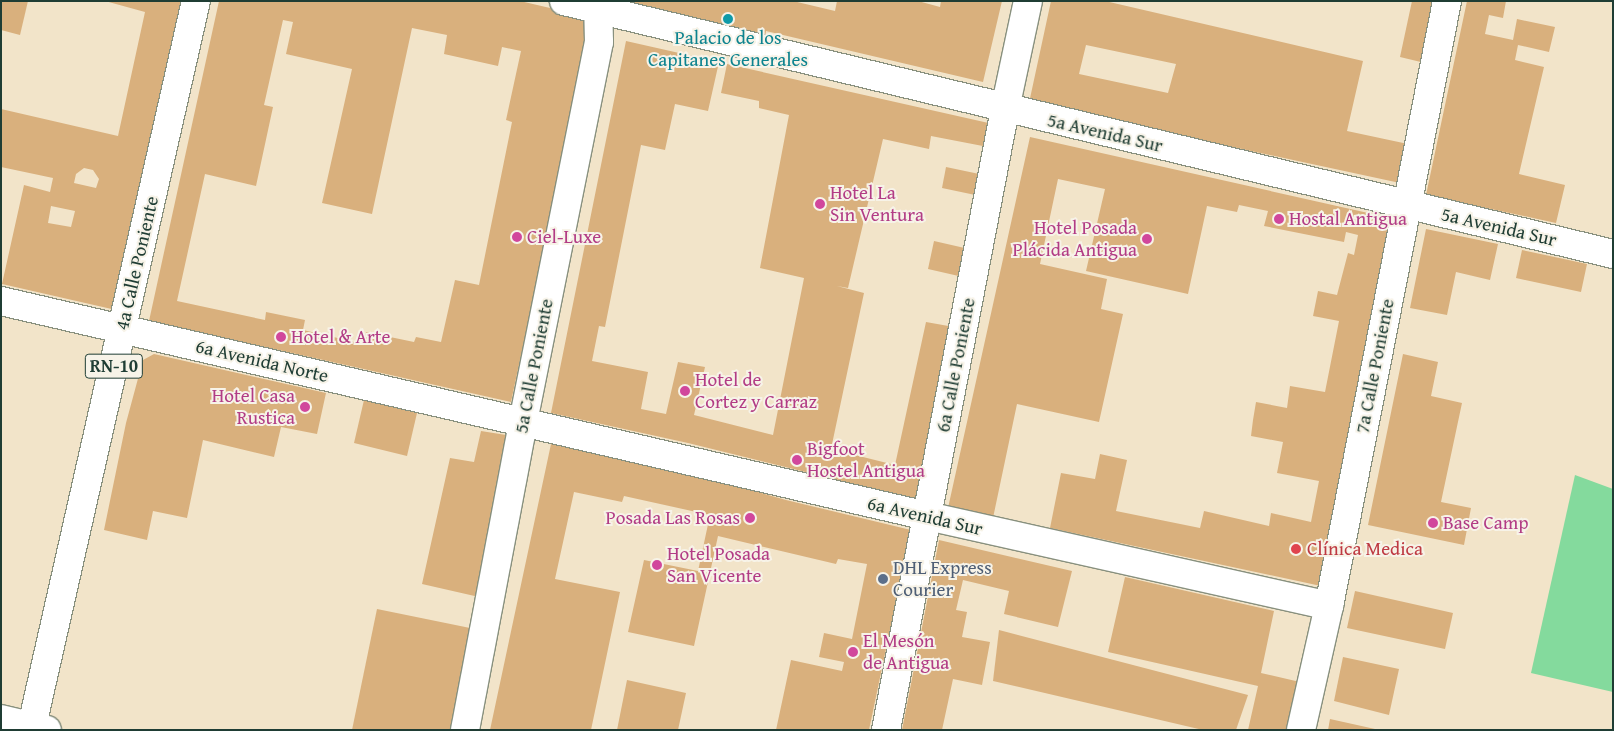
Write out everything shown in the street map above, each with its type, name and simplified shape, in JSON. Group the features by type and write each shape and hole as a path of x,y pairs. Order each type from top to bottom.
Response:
{"street":[{"name":"4a Calle Poniente","path":"37,729 122,329 196,1"},
{"name":"5a Avenida Sur","path":"564,1 598,5 1005,109 1613,254"},
{"name":"6a Calle Poniente","path":"886,730 1005,109 1028,1"},
{"name":"7a Calle Poniente","path":"1301,730 1329,606 1447,1"},
{"name":"5a Calle Poniente","path":"465,730 523,422 599,42 598,5"},
{"name":"6a Avenida Norte","path":"1,301 523,422"},
{"name":"6a Avenida Sur","path":"523,422 927,516 1329,606"},
{"path":"1,719 37,729"}],"green space":[{"path":"1575,475 1613,489 1613,692 1531,673"}],"building":[{"path":"1,1 28,1 20,35 1,30"},
{"path":"105,1 185,1 116,310 2,284 24,185 50,192 53,178 1,167 1,109 118,136 145,12","holes":["84,168 93,170 99,179 96,188 74,183 76,174","51,206 75,211 71,227 48,223"]},
{"path":"219,1 520,1 593,18 511,402 149,321","holes":["283,20 293,22 286,54 352,69 322,203 372,214 412,28 447,35 444,54 498,66 502,47 521,51 506,120 512,122 479,285 455,280 441,342 416,337 414,342 366,332 364,344 303,330 305,320 266,312 265,320 177,301 205,174 256,186 273,107 264,105"]},
{"path":"625,1 793,1 835,11 837,1 918,1 940,7 941,1 1002,1 983,82 766,31 765,38 624,4"},
{"path":"1051,1 1105,1 1363,61 1347,131 1408,144 1400,183 1029,103","holes":["1086,45 1176,64 1168,93 1079,74"]},
{"path":"1412,1 1437,1 1425,63 1400,57"},
{"path":"1467,1 1506,1 1503,18 1489,15 1485,34 1513,40 1517,19 1555,27 1549,52 1518,45 1515,60 1544,67 1519,174 1565,185 1556,223 1426,195"},
{"path":"626,41 719,62 708,111 675,104 665,150 641,145 605,327 599,326 592,361 648,372 641,409 666,414 678,362 705,367 694,415 773,435 804,278 760,268 789,115 759,108 759,101 721,93 727,64 993,124 988,147 931,136 929,149 883,139 848,288 837,286 864,293 831,449 895,465 926,322 954,327 915,499 688,443 551,413"},
{"path":"1030,137 1395,219 1321,586 1050,528 1061,473 1095,479 1100,454 1127,460 1116,511 1200,528 1204,511 1269,526 1271,513 1311,522 1319,481 1277,473 1283,442 1251,436 1253,420 1256,402 1287,408 1290,386 1325,392 1339,321 1313,316 1318,291 1337,295 1348,253 1354,255 1358,235 1346,232 1344,242 1264,226 1268,211 1239,205 1237,212 1207,206 1188,294 1086,271 1105,189 1058,179 1040,264 1107,279 1101,309 1123,314 1099,422 1017,404 993,518 948,508"},
{"path":"946,167 984,175 980,196 942,188"},
{"path":"1426,229 1498,244 1490,280 1456,272 1447,315 1410,308"},
{"path":"934,241 969,249 963,277 928,269"},
{"path":"1522,250 1587,264 1581,292 1516,278"},
{"path":"154,354 326,393 317,434 281,427 274,457 203,440 187,518 153,511 147,540 104,530 126,423 143,360"},
{"path":"1403,354 1438,362 1431,396 1462,403 1441,502 1471,508 1464,545 1368,525"},
{"path":"364,400 417,413 407,456 354,443"},
{"path":"481,431 506,435 511,442 479,597 422,584 450,458 474,462"},
{"path":"551,444 730,484 786,500 911,530 869,730 776,730 791,660 842,671 844,662 819,657 824,633 852,639 867,564 838,559 836,564 718,536 694,646 628,632 644,560 698,571 710,515 624,496 622,502 574,492 555,579 620,592 591,730 490,730"},
{"path":"939,540 1072,571 1058,627 1004,614 1009,591 963,580 956,610 967,612 962,637 990,642 982,685 953,679 942,730 902,730"},
{"path":"1125,577 1274,611 1261,673 1300,682 1289,730 1248,730 1258,686 1108,652"},
{"path":"1355,591 1453,613 1445,649 1347,628"},
{"path":"377,609 475,629 454,730 352,730"},
{"path":"999,630 1248,695 1236,730 1203,730 993,681"},
{"path":"1343,657 1399,669 1389,715 1334,701"},
{"path":"627,680 686,693 678,730 617,730"},
{"path":"1330,719 1375,729 1375,730 1328,730"}],"place":[{"name":"Palacio de los Capitanes Generales","path":"728,19"},
{"name":"Hotel La Sin Ventura","path":"820,204"},
{"name":"Hostal Antigua","path":"1279,219"},
{"name":"Ciel-Luxe","path":"517,237"},
{"name":"Hotel Posada Plácida Antigua","path":"1147,239"},
{"name":"Hotel & Arte","path":"281,337"},
{"name":"Hotel de Cortez y Carraz","path":"685,391"},
{"name":"Hotel Casa Rustica","path":"305,407"},
{"name":"Bigfoot Hostel Antigua","path":"797,460"},
{"name":"Posada Las Rosas","path":"750,518"},
{"name":"Base Camp","path":"1433,523"},
{"name":"Clínica Medica","path":"1296,549"},
{"name":"Hotel Posada San Vicente","path":"657,565"},
{"name":"DHL Express Courier","path":"883,579"},
{"name":"El Mesón de Antigua","path":"853,652"}]}
